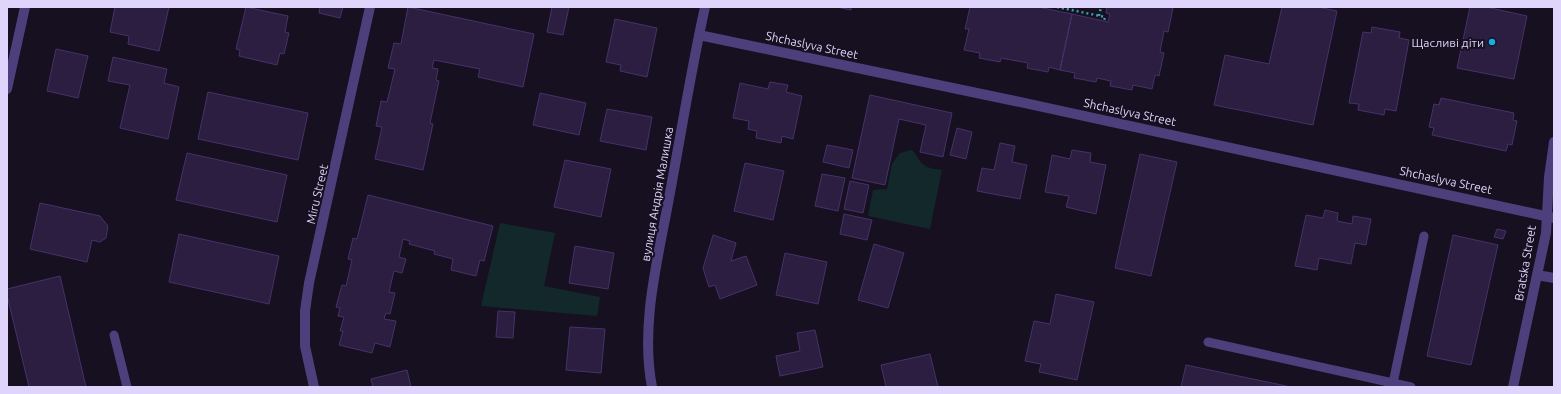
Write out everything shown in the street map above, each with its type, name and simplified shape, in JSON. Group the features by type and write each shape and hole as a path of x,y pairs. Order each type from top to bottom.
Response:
{"street":[{"path":"7,89 25,7"},
{"name":"Miru Street","path":"314,387 305,346 305,311 309,283 370,7"},
{"name":"вулиця Андрія Малишка","path":"652,387 648,370 647,327 705,7"},
{"name":"Shchaslyva Street","path":"699,35 1031,104 1550,217"},
{"name":"Bratska Street","path":"1513,387 1550,217 1549,177 1554,142"},
{"path":"1537,275 1554,278"}],"lane":[{"path":"1393,383 1424,236"},
{"path":"114,336 127,387"},
{"path":"1208,342 1411,387"}],"path":[{"path":"1057,7 1105,17 1104,21"},
{"path":"1099,16 1101,7"}],"green space":[{"path":"912,150 926,166 933,169 942,170 930,229 868,216 873,190 887,189 892,164 900,153"},
{"path":"500,223 555,233 544,286 600,297 597,316 481,306"}],"building":[{"path":"115,7 169,7 159,51 128,44 129,36 110,32"},
{"path":"246,7 288,16 285,32 289,33 284,54 280,53 277,65 239,56 240,50 236,49"},
{"path":"320,7 343,7 340,18 319,13"},
{"path":"408,7 534,34 523,87 478,77 480,69 434,60 432,68 438,69 436,80 439,81 430,123 433,124 423,170 375,159 382,127 376,126 381,101 387,102 395,69 388,68 394,43 401,44"},
{"path":"552,7 569,7 563,35 547,32"},
{"path":"837,7 851,7 851,10"},
{"path":"970,7 1038,7 1072,14 1060,70 1049,67 1048,72 1027,68 1028,63 1001,58 1000,62 979,58 980,53 964,50 969,29 965,29"},
{"path":"1107,7 1173,8 1168,32 1164,31 1160,52 1164,53 1159,76 1155,75 1152,89 1133,85 1132,90 1110,86 1111,81 1097,78 1096,82 1074,78 1075,73 1060,70 1072,14 1108,22 1110,14 1106,13"},
{"path":"1282,7 1318,7 1337,11 1313,125 1214,105 1225,55 1269,64"},
{"name":"Щасливі діти","path":"1470,7 1486,7 1527,16 1514,79 1457,68"},
{"path":"615,19 657,28 647,77 620,71 621,65 606,62"},
{"path":"1372,27 1400,32 1399,38 1409,40 1396,111 1385,109 1384,115 1358,110 1359,104 1349,103 1363,32 1371,33"},
{"path":"56,49 88,56 78,98 47,91"},
{"path":"113,57 167,69 164,83 179,87 168,139 120,128 130,85 108,81"},
{"path":"770,82 788,85 786,92 802,96 793,139 782,136 781,143 756,138 757,131 748,129 749,121 733,118 740,83 768,89"},
{"path":"208,92 308,113 298,160 198,139"},
{"path":"540,93 586,103 579,135 533,125"},
{"path":"870,95 952,113 943,157 920,152 926,125 899,119 885,185 852,178"},
{"path":"1441,98 1514,113 1513,120 1517,121 1512,145 1508,144 1506,151 1432,135 1434,128 1429,127 1434,104 1439,105"},
{"path":"607,109 652,117 646,150 600,141"},
{"path":"957,128 972,132 966,159 950,155"},
{"path":"1000,143 1015,146 1012,162 1027,165 1020,199 977,191 982,168 994,170"},
{"path":"827,145 853,150 849,168 823,162"},
{"path":"1072,150 1091,153 1090,162 1106,165 1096,214 1066,207 1069,196 1045,192 1052,155 1070,159"},
{"path":"187,153 287,175 277,222 176,200"},
{"path":"1140,154 1177,162 1151,276 1115,268"},
{"path":"565,160 611,169 601,217 554,207"},
{"path":"745,163 784,171 773,220 734,211"},
{"path":"822,174 845,178 838,211 815,206"},
{"path":"850,181 869,185 863,213 844,209"},
{"path":"368,195 493,226 484,261 480,260 476,276 451,270 453,259 434,254 435,251 409,244 410,241 403,239 399,257 406,259 402,273 394,271 389,292 395,293 390,314 386,313 384,319 396,321 390,347 375,343 372,353 339,345 343,331 340,331 344,317 338,316 340,308 336,307 342,285 346,286 352,260 348,259 353,238 357,239"},
{"path":"40,203 100,216 108,226 106,238 100,242 92,240 87,262 30,249"},
{"path":"1325,210 1338,213 1337,221 1352,224 1353,216 1371,219 1366,245 1355,243 1351,264 1319,258 1317,270 1295,266 1306,215 1323,218"},
{"path":"844,214 872,220 867,240 840,234"},
{"path":"1497,229 1506,231 1503,239 1494,237"},
{"path":"179,234 279,256 269,304 169,282"},
{"path":"713,235 736,243 731,261 746,256 757,285 720,299 715,285 709,287 703,268"},
{"path":"1453,235 1498,245 1471,365 1427,356"},
{"path":"874,244 904,253 888,308 858,300"},
{"path":"575,246 614,253 608,289 569,283"},
{"path":"785,253 827,262 818,304 776,295"},
{"path":"60,276 86,387 29,387 7,295 7,289"},
{"path":"1056,294 1094,302 1077,380 1039,372 1041,364 1025,361 1034,321 1050,324"},
{"path":"498,311 515,312 513,338 496,337"},
{"path":"570,327 605,329 601,373 566,370"},
{"path":"815,330 823,367 780,376 776,356 800,351 797,333"},
{"path":"930,354 938,387 886,387 881,365"},
{"path":"1186,365 1291,387 1181,387"},
{"path":"407,370 411,387 373,387 371,379"}],"place":[{"name":"Щасливі діти","path":"1492,42"}]}
